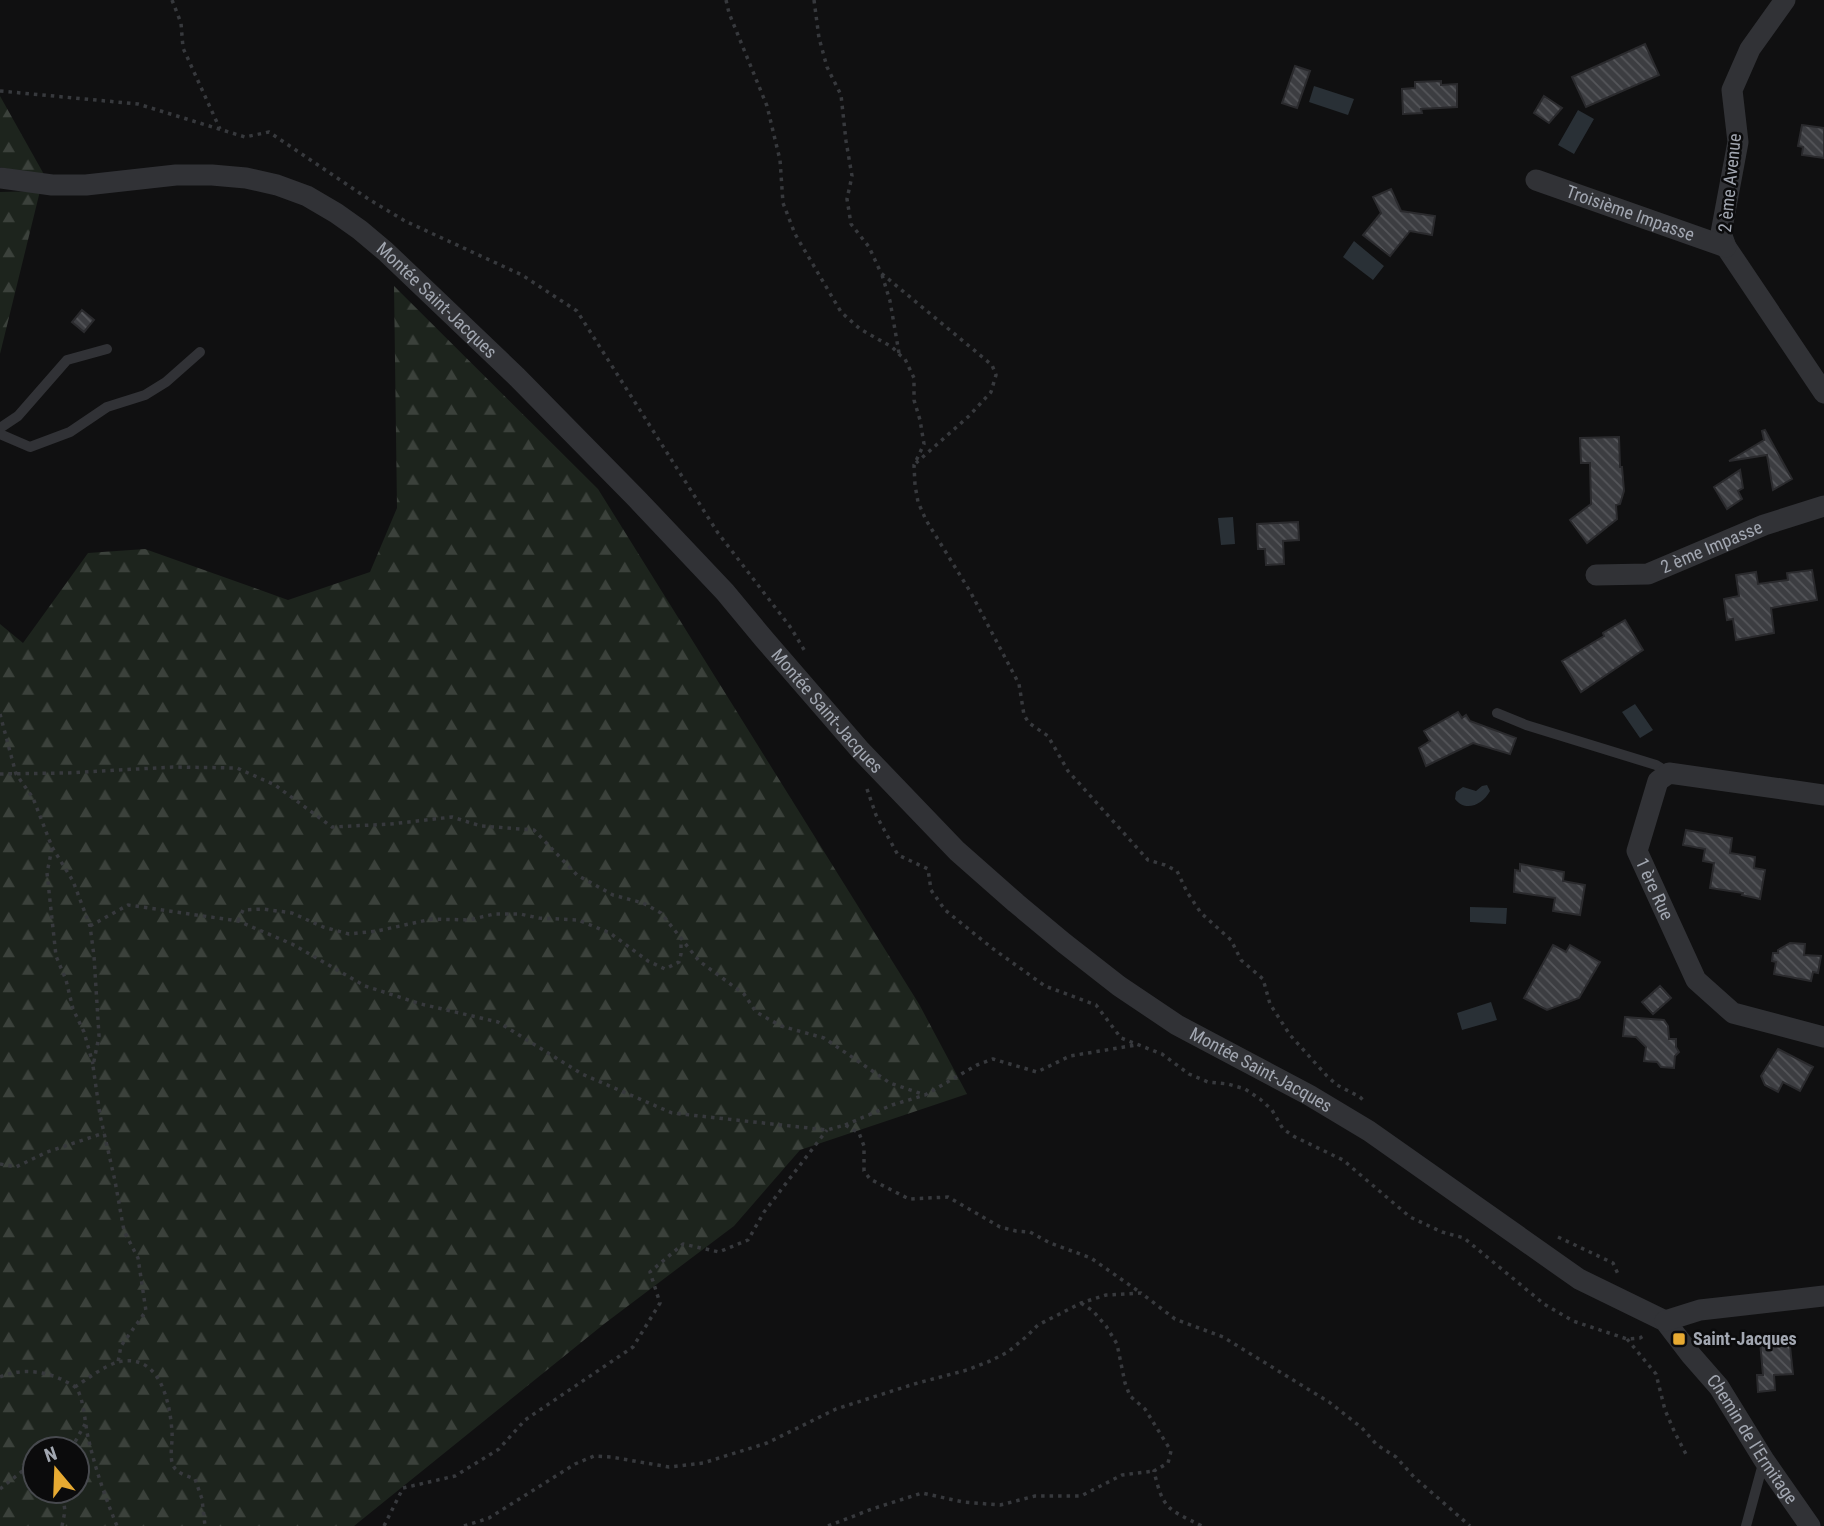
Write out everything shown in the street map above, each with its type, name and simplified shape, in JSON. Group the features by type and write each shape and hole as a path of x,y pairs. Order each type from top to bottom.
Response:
{"street":[{"name":"2 ème Avenue","path":"1785,0 1749,49 1732,90 1738,142 1721,233 1726,247 1824,393"},
{"name":"Montée Saint-Jacques","path":"0,178 63,185 125,182 176,175 246,178 307,196 336,213 395,260 517,377 725,592 861,751 957,851 1016,903 1119,986 1177,1025 1309,1095 1369,1131 1579,1279 1665,1321"},
{"name":"Troisième Impasse","path":"1536,180 1726,247"},
{"name":"2 ème Impasse","path":"1596,575 1648,574 1764,525 1824,506"},
{"path":"1669,773 1823,790"},
{"name":"1 ère Rue","path":"1669,773 1658,781 1637,851 1696,980 1733,1013 1824,1037"},
{"path":"1665,1321 1700,1311 1824,1296"},
{"name":"Chemin de l'Ermitage","path":"1665,1321 1719,1387 1764,1460 1811,1526"}],"lane":[{"path":"0,428 18,416 67,359 107,349"},
{"path":"0,434 30,447 70,432 107,407 145,394 166,382 200,352"},
{"path":"1497,713 1526,725 1656,765 1669,773"},
{"path":"1746,1526 1764,1460"}],"path":[{"path":"172,0 181,23 183,48 220,129"},
{"path":"726,0 767,106 780,160 783,203 795,234 841,312 860,329 892,347 905,359 914,378 914,400 924,444 914,465 918,502 926,520 971,593 1018,684 1024,715 1029,723 1048,736 1068,771 1148,860 1178,871 1186,892 1201,912 1231,940 1241,960 1263,979 1270,1004 1290,1035 1327,1076 1369,1106"},
{"path":"814,0 819,38 827,67 841,95 852,176 847,199 851,224 869,247 881,273 890,301 900,355"},
{"path":"0,91 138,104 245,137 269,132 405,221 522,275 577,311 718,533 791,628 810,662"},
{"path":"881,273 992,365 996,375 991,392 984,400 914,465"},
{"path":"0,714 16,774 33,798 52,848 74,881 90,926 99,1036 93,1066"},
{"path":"0,774 173,767 237,768 275,785 332,827 452,817 481,826 534,831 577,875 613,895 643,903 661,913 699,961 744,994 756,1012 781,1026 824,1038 890,1083 925,1096"},
{"path":"867,790 876,815 898,855 928,869 931,890 945,911 1045,986 1096,1005 1121,1038 1162,1054 1189,1074 1208,1082 1245,1089 1272,1110 1283,1129 1343,1160 1410,1217 1442,1232 1464,1238 1544,1304 1573,1321 1627,1339 1640,1338 1665,1321"},
{"path":"52,848 47,873 56,956 66,980 73,1009 84,1032 93,1066 100,1115 124,1231 138,1258 146,1311 121,1346 118,1362"},
{"path":"90,926 128,905 238,921 292,944 365,986 421,1004 498,1022 582,1074 672,1113 827,1130 891,1105 925,1096 977,1065 993,1059 1037,1072 1070,1056 1138,1044"},
{"path":"238,921 243,910 263,909 292,913 323,927 349,934 432,919 469,920 494,914 578,920 610,933 648,961 665,969 679,962 681,937"},
{"path":"845,1125 859,1133 864,1146 864,1171 870,1179 909,1199 948,1197 1000,1227 1030,1232 1050,1243 1091,1258 1175,1319 1223,1337 1329,1402 1363,1428 1377,1445 1396,1457 1414,1477 1470,1526"},
{"path":"384,1526 403,1488 455,1476 499,1449 525,1420 633,1347 660,1303 650,1272 683,1244 719,1252 748,1240 764,1212 827,1130"},
{"path":"0,1164 16,1167 47,1152 104,1133"},
{"path":"1550,1233 1613,1263 1623,1287 1621,1300"},
{"path":"464,1526 489,1518 575,1464 594,1456 669,1467 703,1463 767,1443 836,1409 990,1361 1008,1352 1038,1325 1081,1303 1106,1295 1141,1293"},
{"path":"828,1526 872,1508 922,1493 963,1502 1000,1504 1035,1496 1081,1496 1122,1475 1154,1471 1168,1463 1171,1451 1145,1409 1130,1396 1117,1344 1093,1311 1081,1303"},
{"path":"1627,1339 1656,1374 1665,1410 1688,1458"},
{"path":"75,1387 118,1362 136,1362 155,1373 165,1393 172,1432 172,1464 178,1472 195,1479 202,1499 205,1526"},
{"path":"0,1377 28,1371 54,1375 75,1387 80,1397 95,1466 117,1526"},
{"path":"79,1435 85,1424"},
{"path":"1154,1471 1159,1492 1170,1510 1202,1526"},
{"path":"0,1489 21,1472"},
{"path":"62,1526 64,1505"}],"green space":[{"path":"0,96 46,178 0,167"},
{"path":"40,191 0,354 0,192"},
{"path":"394,286 598,489 919,1004 967,1094 800,1150 734,1226 604,1324 354,1526 0,1526 0,624 23,643 88,553 145,549 288,600 370,572 397,508"}],"shaded area":[{"path":"1314,86 1354,99 1348,115 1309,102"},
{"path":"1578,110 1594,119 1574,154 1558,145"},
{"path":"1354,241 1384,266 1373,280 1343,257"},
{"path":"1233,517 1235,544 1221,545 1218,518"},
{"path":"1635,704 1653,730 1640,738 1622,712"},
{"path":"1487,785 1490,791 1479,803 1469,806 1455,799 1456,792 1463,787 1476,791"},
{"path":"1470,907 1507,908 1506,924 1470,922"},
{"path":"1491,1002 1497,1020 1462,1030 1457,1013"}],"building":[{"path":"1645,44 1659,75 1586,107 1572,77"},
{"path":"1295,66 1310,71 1297,108 1282,103"},
{"path":"1441,81 1441,85 1457,84 1457,107 1421,109 1422,113 1403,114 1402,89 1415,88 1415,82"},
{"path":"1544,96 1562,108 1549,123 1534,113"},
{"path":"1802,125 1824,128 1824,158 1802,155 1803,147 1798,146"},
{"path":"1391,189 1401,211 1435,216 1432,235 1410,231 1390,256 1363,235 1381,213 1373,197"},
{"path":"82,310 94,320 84,332 72,322"},
{"path":"1765,430 1792,479 1773,490 1767,455 1729,461 1764,440 1762,431"},
{"path":"1619,437 1624,491 1620,504 1616,505 1617,519 1587,543 1570,520 1591,504 1590,463 1581,463 1580,438"},
{"path":"1740,470 1743,488 1738,491 1742,499 1727,509 1714,487"},
{"path":"1298,522 1299,540 1283,541 1284,564 1266,565 1265,549 1258,549 1257,524"},
{"path":"1812,570 1817,600 1771,608 1774,633 1736,640 1733,619 1727,620 1724,599 1739,596 1736,575 1756,572 1758,584 1788,580 1787,573"},
{"path":"1625,620 1643,650 1581,692 1562,661"},
{"path":"1458,712 1462,718 1466,715 1470,721 1516,738 1510,754 1473,743 1426,766 1419,748 1430,741 1424,731"},
{"path":"1686,830 1732,838 1730,853 1755,857 1754,868 1765,870 1760,899 1742,895 1743,893 1710,888 1714,863 1703,861 1705,849 1683,845"},
{"path":"1520,864 1564,872 1563,881 1585,885 1580,915 1553,911 1555,898 1514,892 1515,870 1520,871"},
{"path":"1790,943 1805,944 1804,955 1821,956 1818,973 1813,972 1811,981 1774,974 1776,962 1772,961 1773,953 1778,953 1778,950"},
{"path":"1553,945 1566,952 1570,945 1600,962 1579,998 1547,1010 1524,998"},
{"path":"1660,986 1671,998 1653,1014 1642,1002"},
{"path":"1625,1017 1664,1020 1668,1026 1669,1039 1676,1039 1679,1052 1675,1056 1674,1068 1644,1061 1646,1047 1636,1037 1623,1036"},
{"path":"1778,1049 1813,1067 1800,1091 1783,1082 1778,1092 1765,1085 1761,1076"},
{"path":"1789,1337 1793,1374 1774,1375 1775,1390 1758,1392 1757,1375 1763,1375 1760,1341"}],"place":[{"name":"Saint-Jacques","path":"1679,1339"}]}
